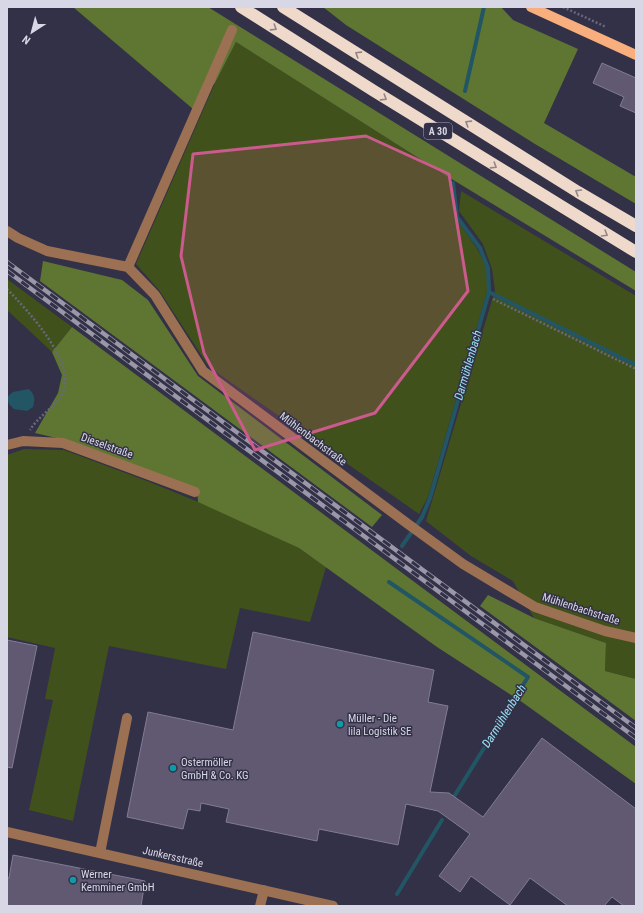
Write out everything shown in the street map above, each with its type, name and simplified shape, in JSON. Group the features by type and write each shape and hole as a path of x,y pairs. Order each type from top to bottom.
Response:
{"highway":[{"name":"A 30","path":"241,7 400,108 636,252"},
{"name":"A 30","path":"283,7 572,188 636,226"}],"main road":[{"path":"531,7 636,55"}],"street":[{"path":"7,230 18,238 47,251 128,267 232,30"},
{"name":"Mühlenbachstraße","path":"128,267 155,295 203,371 422,535 463,564 535,607 605,632 636,638"},
{"name":"Dieselstraße","path":"7,444 23,441 63,443 195,492"},
{"path":"100,853 127,718"},
{"name":"Junkersstraße","path":"7,832 333,906"},
{"path":"260,906 264,890"}],"path":[{"path":"562,7 607,28"},
{"path":"7,288 37,322 52,342 65,376 61,395 36,421 23,441"},
{"path":"493,299 636,369"}],"highlighted area":[{"path":"366,136 449,174 468,291 375,413 255,450 204,353 181,256 193,154"}],"green space":[{"path":"73,7 208,7 636,272 636,291 450,178 236,42 215,83 193,109"},
{"path":"323,7 501,7 513,20 578,49 544,123 636,177 636,204 535,144 346,25"},
{"path":"236,42 450,178 456,218 478,250 487,268 487,292 428,497 419,514 209,367 159,290 136,264 215,83"},
{"path":"461,191 636,296 636,679 605,671 606,643 534,618 513,581 471,556 426,521 495,290 492,269 483,244 459,211"},
{"path":"43,261 122,280 148,300 198,376 382,515 372,527 40,281"},
{"path":"7,279 72,327 52,352 7,310"},
{"path":"72,327 636,747 636,784 522,702 437,647 299,548 198,502 197,488 65,440 35,433 58,393 62,375 52,352"},
{"path":"24,449 64,450 147,481 223,512 299,548 326,567 310,622 240,608 226,669 109,646 73,821 29,810 53,700 45,699 55,648 7,637 7,455"},
{"path":"488,595 534,618 606,643 605,671 636,679 636,721 480,606"}],"water":[{"path":"29,389 34,397 33,407 27,411 14,409 9,404 7,397 13,392"}],"building":[{"path":"602,63 636,78 636,113 620,106 624,97 593,83"},
{"path":"253,632 434,670 428,702 448,706 430,792 449,793 483,817 542,738 636,809 636,906 624,906 612,897 604,906 568,906 530,878 510,905 471,876 460,892 439,876 470,834 438,811 406,804 398,845 319,829 317,841 226,822 229,809 201,803 200,811 188,809 183,829 127,817 148,712 233,730"},
{"path":"7,640 37,646 12,768 7,767"},
{"name":"Werner Kemminer GmbH","path":"13,855 145,881 141,906 7,906 7,878 9,878"}],"waterway":[{"name":"Darmühlenbach","path":"465,91 484,7"},
{"name":"Darmühlenbach","path":"402,546 422,517 430,498 489,292 488,268 480,248 457,217 453,183"},
{"path":"489,292 636,365"},
{"name":"Darmühlenbach","path":"389,582 528,677 455,795"},
{"name":"Darmühlenbach","path":"397,894 442,820"}],"railway":[{"path":"7,262 636,728"},
{"path":"7,271 636,738"}],"place":[{"name":"Müller - Die lila Logistik SE","path":"340,724"},
{"name":"Ostermöller GmbH & Co. KG","path":"173,768"},
{"name":"Werner Kemminer GmbH","path":"73,880"}]}
